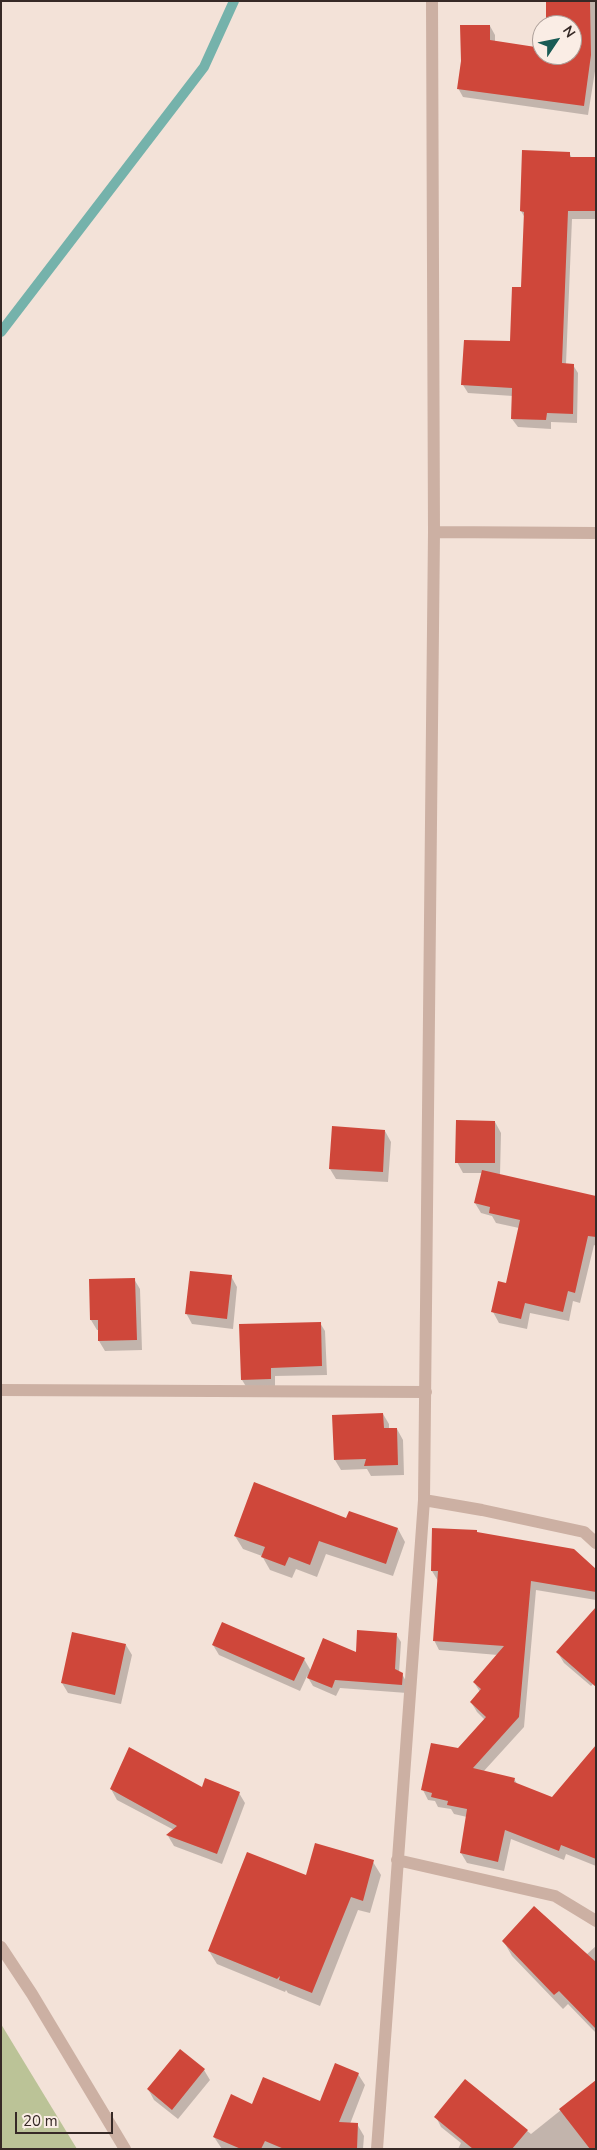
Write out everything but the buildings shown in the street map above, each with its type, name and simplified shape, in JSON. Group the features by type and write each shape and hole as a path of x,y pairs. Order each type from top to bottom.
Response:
{"street":[{"path":"377,2149 424,1500 434,532 432,1"},
{"path":"434,532 596,533"},
{"path":"1,1390 426,1392"},
{"path":"424,1500 482,1510 584,1532 596,1543"},
{"path":"397,1860 555,1896 596,1921"},
{"path":"1,1947 32,1994 125,2149"}],"green space":[{"path":"1,2024 77,2149 1,2149"}],"waterway":[{"path":"1,332 204,67 234,1"}]}
